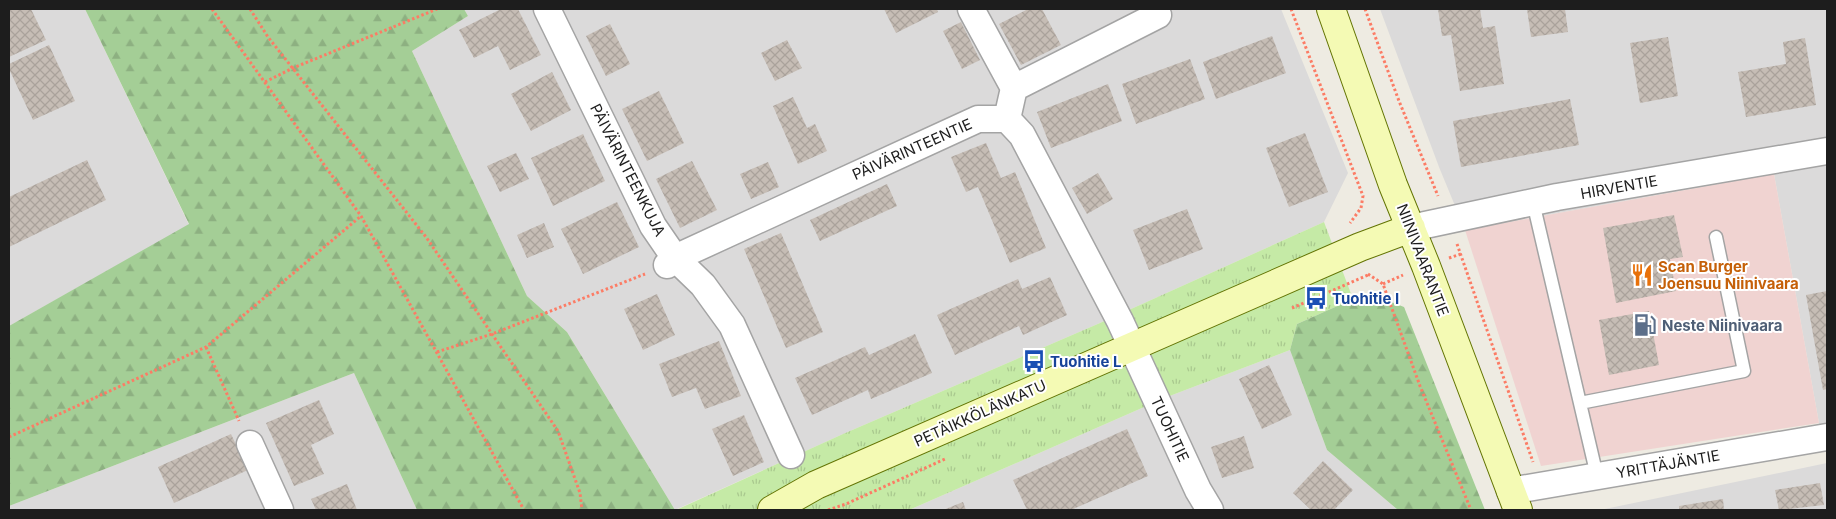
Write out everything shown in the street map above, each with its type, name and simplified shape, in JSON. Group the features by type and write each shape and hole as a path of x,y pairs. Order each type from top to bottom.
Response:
{"street":[{"name":"PÄIVÄRINTEENKUJA","path":"547,9 671,261 702,286 732,325 791,455"},
{"path":"971,9 1014,88 1007,119 1022,134 1132,346"},
{"name":"NIINIVAARANTIE","path":"1331,9 1393,185 1514,500"},
{"path":"1014,88 1158,15"},
{"name":"PÄIVÄRINTEENTIE","path":"671,261 978,119 1007,119"},
{"name":"HIRVENTIE","path":"1411,228 1533,202 1827,151"},
{"name":"PETÄIKKÖLÄNKATU","path":"772,510 816,485 1360,247 1411,228"},
{"name":"TUOHITIE","path":"1132,346 1198,490 1210,510"},
{"name":"YRITTÄJÄNTIE","path":"1514,500 1541,486 1827,437"},
{"path":"250,444 280,510"}],"lane":[{"path":"1533,202 1597,476"},
{"path":"1580,403 1744,371 1716,238"}],"path":[{"path":"212,9 361,216 524,510"},
{"path":"250,9 268,37 426,237 558,431 580,493 582,510"},
{"path":"265,82 292,68 437,9"},
{"path":"1365,9 1398,101 1448,220 1541,486"},
{"path":"9,437 206,347 361,216"},
{"path":"437,352 492,334 671,261"},
{"path":"206,347 250,444"}],"shaded area":[{"path":"9,9 85,9 189,225 9,326"},
{"path":"464,9 1281,9 1348,173 1324,222 675,510 567,332 527,296 412,51 468,16"},
{"path":"1380,9 1827,9 1827,453 1819,423 1774,174 1465,230 1439,167"},
{"path":"1774,174 1819,423 1541,466 1465,230"},
{"path":"1290,350 1327,450 1398,510 909,510 1167,397"},
{"path":"354,373 417,510 9,510 9,506"},
{"path":"1827,463 1827,510 1600,510"}],"green space":[{"path":"85,9 464,9 468,16 412,51 527,296 567,332 675,510 417,510 354,373 9,506 9,326 189,224"},
{"path":"1324,222 1353,299 1297,324 1290,350 1167,397 909,510 676,510 843,434 1100,323"},
{"path":"1379,297 1404,307 1485,510 1398,510 1327,450 1290,350 1297,324 1353,299"}],"building":[{"path":"9,9 31,9 46,40 9,57"},
{"path":"501,9 518,9 541,55 510,70 498,46 474,58 459,30"},
{"path":"884,9 937,9 938,12 896,33"},
{"path":"1028,9 1042,9 1061,45 1021,65 999,24"},
{"path":"1438,9 1480,9 1483,28 1495,26 1504,84 1460,91 1451,35 1442,36"},
{"path":"1527,9 1565,9 1568,32 1531,37"},
{"path":"961,22 980,60 962,69 943,31"},
{"path":"610,24 630,64 606,76 586,36"},
{"path":"1272,36 1286,73 1216,99 1203,62"},
{"path":"1668,37 1678,96 1640,103 1630,43"},
{"path":"1805,38 1816,105 1746,117 1738,72 1786,64 1783,42"},
{"path":"787,40 802,68 775,81 761,53"},
{"path":"49,45 75,101 33,120 9,69 9,64"},
{"path":"1190,59 1205,99 1136,124 1122,84"},
{"path":"552,72 571,110 531,131 511,94"},
{"path":"1108,84 1122,121 1051,148 1037,112"},
{"path":"659,91 684,143 647,161 622,109"},
{"path":"793,97 807,128 815,124 827,151 798,164 773,106"},
{"path":"1570,99 1579,145 1461,167 1453,121"},
{"path":"1305,133 1328,192 1289,207 1266,148"},
{"path":"583,134 605,181 553,206 531,158"},
{"path":"986,143 1001,178 1015,172 1046,248 1010,263 978,187 966,192 951,157"},
{"path":"516,153 529,179 500,192 487,166"},
{"path":"87,160 106,200 9,247 9,197"},
{"path":"692,161 717,210 680,228 656,179"},
{"path":"768,162 779,187 751,199 740,174"},
{"path":"1098,173 1113,199 1087,214 1072,188"},
{"path":"887,184 897,206 820,241 810,220"},
{"path":"617,202 639,247 583,274 561,229"},
{"path":"1187,209 1203,249 1149,270 1133,230"},
{"name":"Scan Burger Joensuu Niinivaara","path":"1674,215 1683,257 1670,259 1676,291 1616,303 1603,228"},
{"path":"544,223 554,247 527,258 517,235"},
{"path":"781,233 823,332 786,348 744,249"},
{"path":"1050,277 1067,315 1023,335 1019,326 955,355 937,315 1018,279 1022,289"},
{"path":"1827,291 1827,389 1823,390 1806,295"},
{"path":"657,294 675,335 643,350 624,309"},
{"path":"1649,311 1659,365 1609,375 1599,320"},
{"path":"915,334 932,373 871,399 868,390 812,415 795,378 865,347 869,355"},
{"path":"719,341 741,396 705,409 696,388 672,397 659,364"},
{"path":"1269,365 1292,415 1262,429 1239,379"},
{"path":"319,400 334,434 311,445 324,474 294,486 266,423"},
{"path":"744,415 764,462 733,476 712,429"},
{"path":"1127,429 1148,476 1071,510 1027,510 1013,480"},
{"path":"231,434 248,470 174,503 158,467"},
{"path":"1244,436 1254,468 1222,478 1211,447"},
{"path":"1323,461 1353,490 1334,510 1311,510 1293,493"},
{"path":"1820,483 1824,505 1779,510 1775,490"},
{"path":"347,484 357,510 316,510 311,499"},
{"path":"1723,499 1724,510 1679,510 1679,506"},
{"path":"963,502 966,510 943,510"}],"place":[{"name":"Scan Burger Joensuu Niinivaara","path":"1642,275"},
{"name":"Tuohitie I","path":"1316,298"},
{"name":"Neste Niinivaara","path":"1645,325"},
{"name":"Tuohitie L","path":"1034,361"}]}
